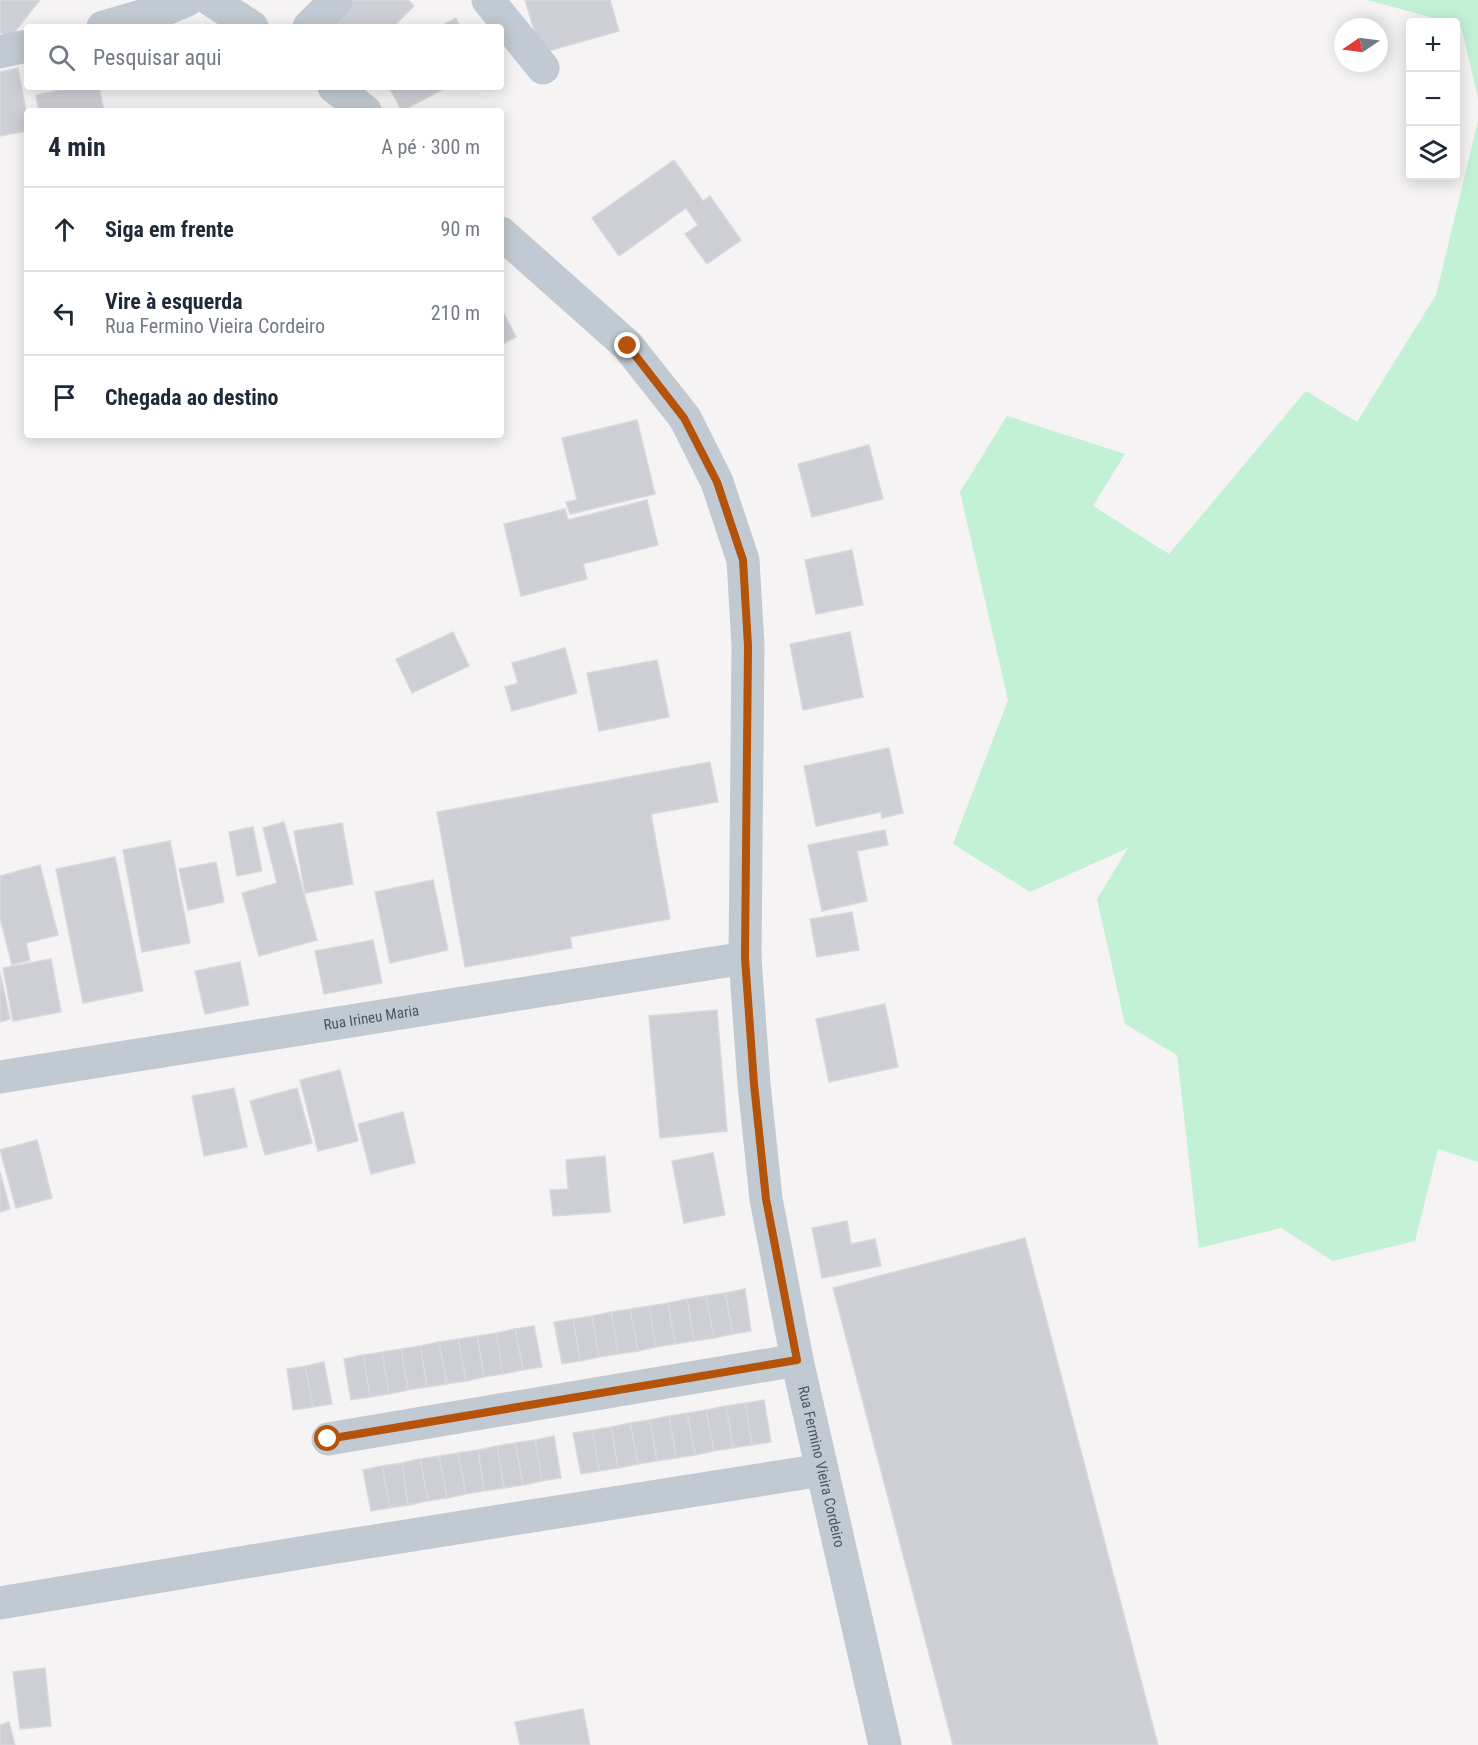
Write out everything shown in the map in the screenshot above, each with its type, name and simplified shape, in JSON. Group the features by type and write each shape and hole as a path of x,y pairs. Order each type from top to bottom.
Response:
{"street":[{"path":"114,24 166,9 187,0"},
{"path":"211,0 247,24"},
{"path":"312,24 336,0"},
{"path":"488,0 543,68"},
{"path":"0,52 24,47"},
{"path":"338,90 361,108"},
{"name":"Rua Fermino Vieira Cordeiro","path":"504,236 628,346 684,418 717,482 743,560 748,658 745,958 754,1084 766,1199 797,1360 885,1745"},
{"name":"Rua Irineu Maria","path":"0,1077 745,958"},
{"path":"328,1439 797,1360"},
{"path":"0,1603 822,1470"}],"green space":[{"path":"1367,0 1478,0 1478,98 1460,18 1434,18"},
{"path":"1478,121 1478,1162 1438,1149 1415,1241 1333,1261 1281,1228 1199,1248 1177,1055 1125,1024 1097,899 1128,848 1030,892 953,844 1008,700 960,492 1007,416 1125,454 1093,506 1169,554 1306,391 1357,422 1436,295"}],"building":[{"path":"0,0 40,0 9,39 0,32"},
{"path":"352,0 408,0 414,6 396,24 328,24"},
{"path":"525,0 610,0 619,31 541,53"},
{"path":"456,18 459,24 445,24"},
{"path":"18,68 26,108 24,132 0,136 0,72"},
{"path":"61,90 100,90 103,108 38,108 36,95"},
{"path":"391,90 441,90 408,108 400,108"},
{"path":"674,160 703,201 710,196 741,240 707,264 685,234 698,225 686,208 619,256 592,218"},
{"path":"504,314 516,337 504,343"},
{"path":"637,420 655,494 570,514 566,502 577,500 562,438"},
{"path":"869,445 883,499 812,517 798,464"},
{"path":"647,500 658,545 583,564 587,579 521,596 504,524 565,509 568,520"},
{"path":"852,550 863,605 816,614 805,560"},
{"path":"453,632 469,666 412,693 396,659"},
{"path":"850,632 863,697 803,710 790,644"},
{"path":"565,648 577,693 512,711 505,687 518,683 512,663"},
{"path":"657,660 669,717 599,731 587,673"},
{"path":"889,748 903,813 882,818 881,812 816,826 804,766"},
{"path":"710,762 718,802 651,814 670,919 570,937 572,948 465,967 437,812"},
{"path":"284,822 317,940 259,956 242,893 277,883 263,828"},
{"path":"342,823 353,884 305,893 294,831"},
{"path":"253,827 262,871 237,876 229,832"},
{"path":"885,830 888,845 857,851 867,901 822,911 808,845"},
{"path":"170,841 190,943 142,952 123,850"},
{"path":"115,857 143,991 83,1003 56,869"},
{"path":"216,862 224,902 188,910 179,869"},
{"path":"40,865 58,935 26,943 30,960 12,965 0,918 0,876"},
{"path":"433,880 448,950 390,963 375,892"},
{"path":"852,912 859,950 817,957 810,919"},
{"path":"373,940 382,983 324,994 315,951"},
{"path":"51,959 61,1012 13,1021 3,968"},
{"path":"240,962 249,1005 205,1014 195,971"},
{"path":"0,972 10,1019 0,1022"},
{"path":"885,1004 898,1067 829,1082 816,1019"},
{"path":"717,1010 727,1131 660,1138 649,1016"},
{"path":"340,1070 358,1141 318,1151 300,1080"},
{"path":"234,1088 247,1147 204,1156 192,1096"},
{"path":"297,1088 312,1143 265,1155 250,1101"},
{"path":"403,1112 415,1163 371,1174 358,1124"},
{"path":"37,1140 52,1198 16,1208 0,1150"},
{"path":"713,1153 725,1215 684,1223 672,1161"},
{"path":"605,1156 610,1212 553,1216 550,1190 568,1189 566,1160"},
{"path":"0,1172 10,1209 0,1212"},
{"path":"847,1221 851,1244 875,1239 881,1266 822,1278 812,1228"},
{"path":"1025,1238 1158,1745 953,1745 833,1288"},
{"path":"745,1289 751,1331 733,1334 725,1293"},
{"path":"725,1293 733,1334 714,1338 706,1296"},
{"path":"706,1296 714,1338 694,1341 687,1299"},
{"path":"687,1299 694,1341 675,1344 668,1303"},
{"path":"668,1303 675,1344 656,1347 649,1306"},
{"path":"649,1306 656,1347 638,1351 630,1309"},
{"path":"630,1309 638,1351 618,1354 611,1312"},
{"path":"611,1312 618,1354 599,1357 592,1316"},
{"path":"592,1316 599,1357 580,1361 573,1319"},
{"path":"573,1319 580,1361 562,1364 554,1322"},
{"path":"534,1326 542,1367 523,1370 515,1329"},
{"path":"515,1329 523,1370 503,1374 496,1333"},
{"path":"496,1333 503,1374 484,1377 477,1336"},
{"path":"477,1336 484,1377 466,1381 458,1339"},
{"path":"458,1339 466,1381 447,1384 439,1342"},
{"path":"439,1342 447,1384 427,1387 420,1346"},
{"path":"420,1346 427,1387 408,1390 401,1349"},
{"path":"401,1349 408,1390 389,1394 382,1352"},
{"path":"382,1352 389,1394 370,1397 363,1355"},
{"path":"363,1355 370,1397 351,1400 344,1359"},
{"path":"324,1362 332,1404 313,1407 305,1366"},
{"path":"305,1366 313,1407 293,1410 287,1369"},
{"path":"764,1400 771,1442 752,1445 745,1403"},
{"path":"745,1403 752,1445 733,1448 726,1406"},
{"path":"726,1406 733,1448 714,1451 706,1410"},
{"path":"706,1410 714,1451 695,1455 687,1413"},
{"path":"687,1413 695,1455 676,1458 669,1416"},
{"path":"669,1416 676,1458 657,1461 650,1420"},
{"path":"650,1420 657,1461 638,1464 630,1423"},
{"path":"630,1423 638,1464 618,1468 611,1427"},
{"path":"611,1427 618,1468 599,1471 592,1430"},
{"path":"592,1430 599,1471 581,1474 573,1433"},
{"path":"554,1436 561,1478 542,1481 535,1440"},
{"path":"535,1440 542,1481 523,1485 515,1443"},
{"path":"515,1443 523,1485 504,1488 497,1446"},
{"path":"497,1446 504,1488 484,1491 478,1450"},
{"path":"478,1450 484,1491 466,1494 458,1453"},
{"path":"458,1453 466,1494 447,1498 439,1456"},
{"path":"439,1456 447,1498 428,1501 420,1459"},
{"path":"420,1459 428,1501 408,1505 402,1463"},
{"path":"402,1463 408,1505 390,1508 382,1466"},
{"path":"382,1466 390,1508 371,1511 363,1470"},
{"path":"45,1668 51,1726 20,1729 13,1672"},
{"path":"583,1709 590,1745 520,1745 515,1722"},
{"path":"9,1722 15,1745 0,1745 0,1725"}],"route":[{"path":"328,1439 797,1360 766,1199 754,1084 745,958 748,646 743,560 717,482 684,418 628,346"}]}
